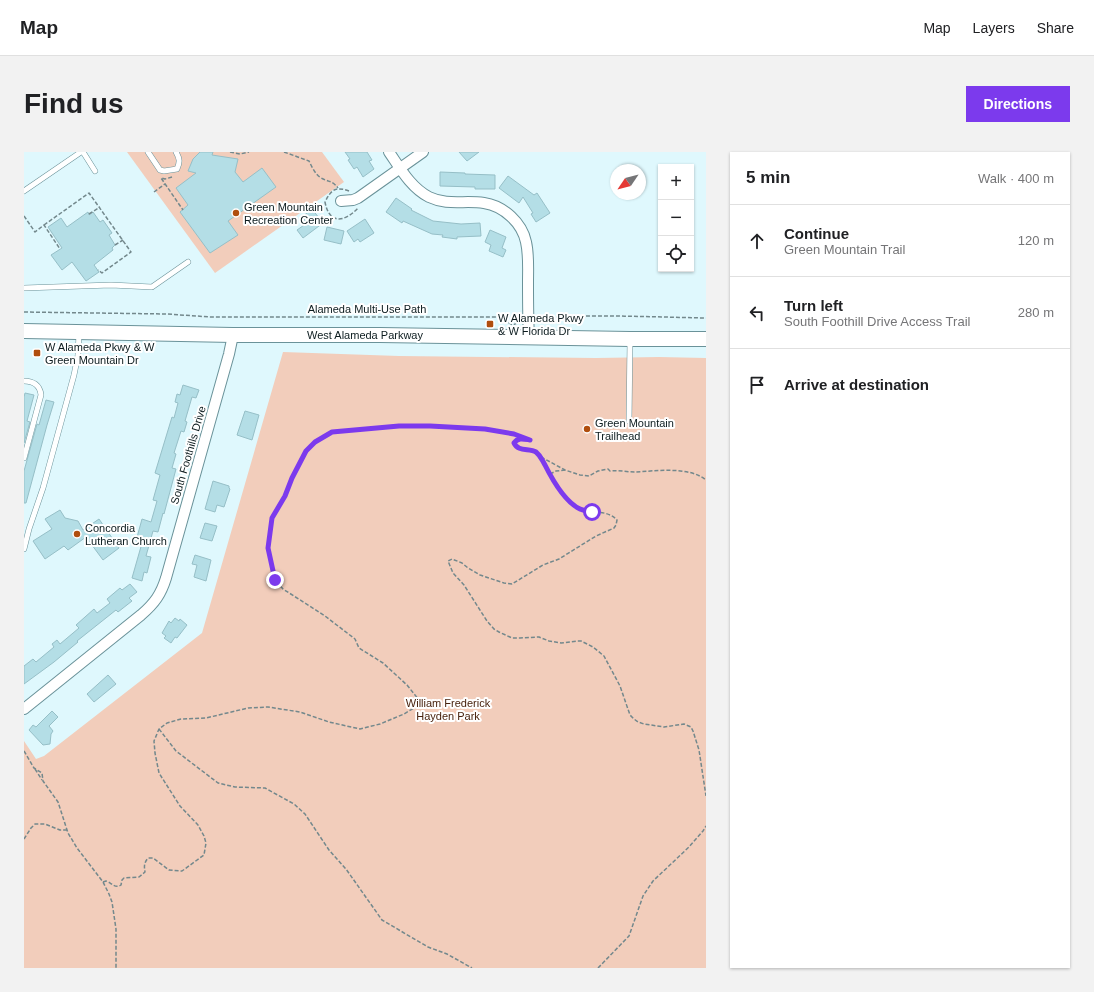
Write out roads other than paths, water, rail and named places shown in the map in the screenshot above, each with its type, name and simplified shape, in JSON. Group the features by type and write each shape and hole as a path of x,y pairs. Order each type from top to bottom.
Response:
{"main road":[{"name":"West Alameda Parkway","path":"24,331 233,335 380,335 706,339"}],"street":[{"path":"389,152 415,187 429,197 438,201 447,202 484,203 501,209 514,219 523,233 528,250 529,337"},
{"path":"341,201 358,198 423,152"},
{"name":"South Foothills Drive","path":"24,709 141,615 158,597 169,570 233,335"}],"lane":[{"path":"24,191 82,152 95,171"},
{"path":"148,152 160,170 164,171 177,169 180,163 180,158 176,152"},
{"path":"24,288 111,285 152,287 188,262"},
{"path":"24,549 43,488 74,375 78,355 79,332"},
{"path":"629,421 630,339"},
{"path":"24,381 29,381 36,385 40,390 41,395 24,458"}],"place":[{"name":"Green Mountain Recreation Center","path":"236,213"},
{"name":"W Alameda Pkwy & W Florida Dr","path":"490,324"},
{"name":"W Alameda Pkwy & W Green Mountain Dr","path":"37,353"},
{"name":"Green Mountain Trailhead","path":"587,429"},
{"name":"Concordia Lutheran Church","path":"77,534"}],"park label":[{"name":"William Frederick Hayden Park","path":"448,709"}]}
